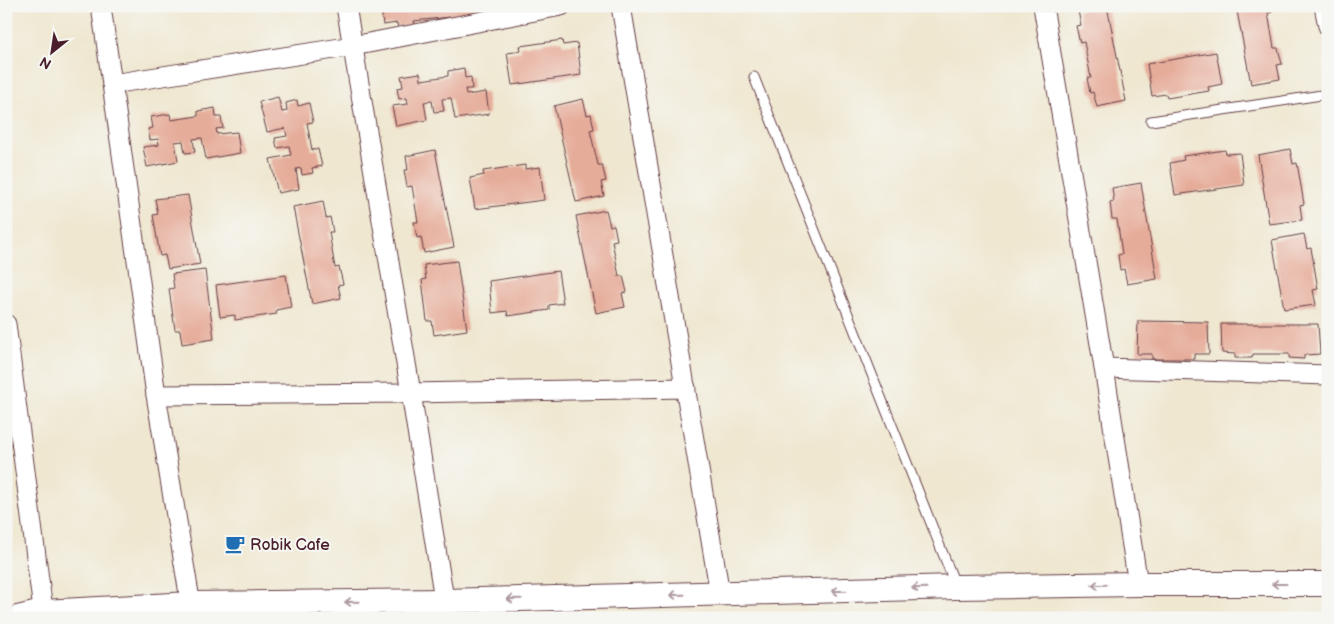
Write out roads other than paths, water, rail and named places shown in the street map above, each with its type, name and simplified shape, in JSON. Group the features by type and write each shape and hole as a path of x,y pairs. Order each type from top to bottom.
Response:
{"street":[{"path":"101,6 156,395 192,611"},
{"path":"346,6 445,609"},
{"path":"112,84 353,46 561,6"},
{"path":"621,6 720,594"},
{"path":"1043,6 1138,584"},
{"path":"1324,6 1328,26"},
{"path":"6,326 43,615"},
{"path":"1104,368 1328,375"},
{"path":"156,395 686,388"},
{"path":"18,618 43,615 192,611 445,609 720,594 956,587 1138,584 1328,584"}],"lane":[{"path":"754,77 956,587"},
{"path":"1151,121 1328,94"}],"place":[{"name":"Robik Cafe","path":"235,544"}]}
